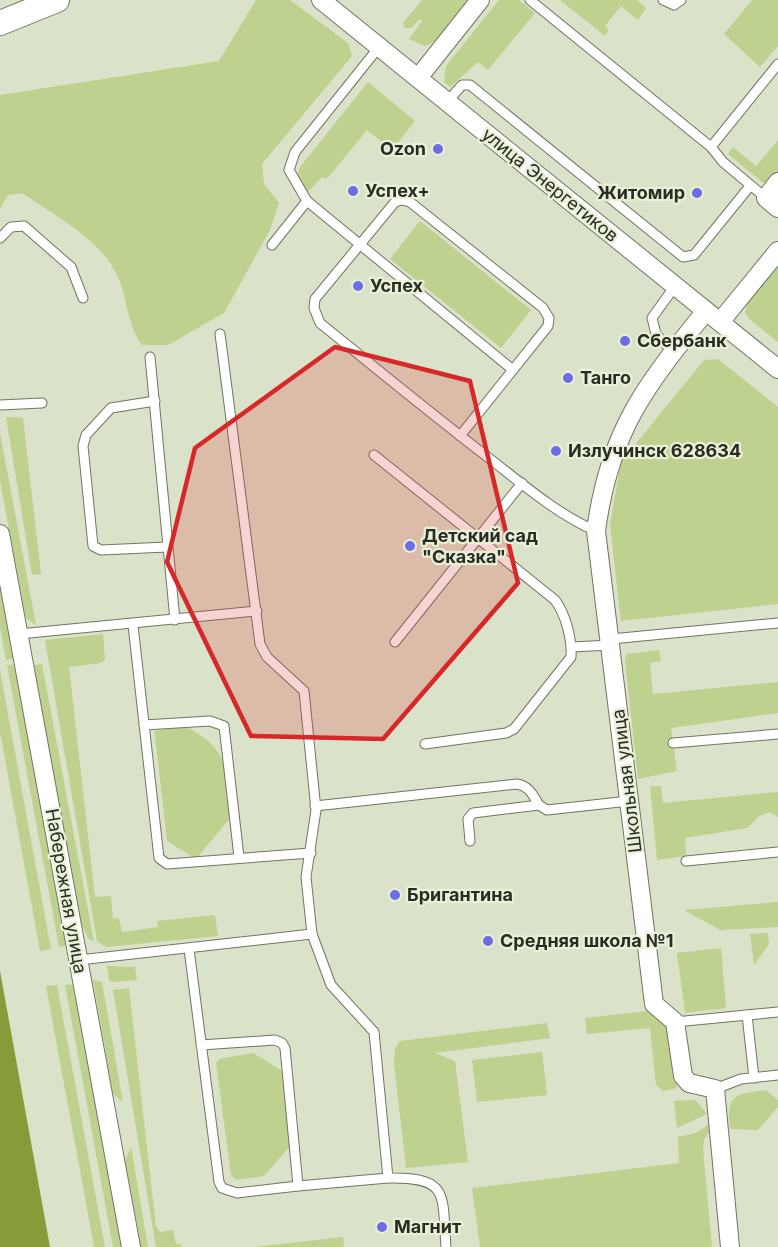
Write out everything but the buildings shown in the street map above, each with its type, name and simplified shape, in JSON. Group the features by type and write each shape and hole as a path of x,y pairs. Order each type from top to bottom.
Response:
{"street":[{"path":"0,23 57,0"},
{"name":"улица Энергетиков","path":"321,0 778,369"},
{"path":"418,78 480,0"},
{"path":"772,203 778,182"},
{"name":"Школьная улица","path":"675,1022 654,1004 596,531 605,481 623,427 641,396 673,352 713,317 778,251"},
{"name":"Набережная улица","path":"0,534 131,1247"},
{"path":"675,1022 682,1076 689,1083 715,1089 730,1247"}],"lane":[{"path":"530,0 711,147 750,186 772,203"},
{"path":"663,0 674,5 681,0"},
{"path":"379,46 295,152 290,170 307,201 359,246 513,370"},
{"path":"711,147 778,64"},
{"path":"447,102 462,85 470,85 683,257 694,255 750,186"},
{"path":"460,436 548,326 549,318 543,308 410,202 402,200 395,202 315,299 314,308 320,323 460,436 522,483 578,523 596,531"},
{"path":"272,245 307,201"},
{"path":"0,238 11,227 24,226 71,267 83,298"},
{"path":"673,352 656,334 652,318 675,286"},
{"path":"220,334 260,644 267,657 304,691 315,806 311,853 306,877 312,934 331,985 374,1032 388,1178"},
{"path":"150,357 175,620"},
{"path":"154,401 111,408 86,435 83,446 93,546 101,550 167,547"},
{"path":"0,405 42,403"},
{"path":"374,456 555,600 564,616 572,647 571,657 514,729 506,733 425,744"},
{"path":"395,642 522,483"},
{"path":"19,634 133,625 257,611"},
{"path":"572,647 778,623"},
{"path":"133,625 159,858 167,864 311,853"},
{"path":"144,725 210,720 224,726 239,857"},
{"path":"673,744 778,734"},
{"path":"315,806 517,784 524,785 539,805 547,810 629,801"},
{"path":"470,841 468,819 473,813 539,805"},
{"path":"686,861 778,852"},
{"path":"79,960 312,934"},
{"path":"189,949 218,1178 222,1188 237,1193 388,1178 427,1180 442,1196 446,1247"},
{"path":"675,1022 778,1012"},
{"path":"747,1015 754,1078"},
{"path":"201,1045 275,1040 282,1043 285,1048 298,1186"},
{"path":"715,1089 741,1079 778,1075"}],"highlighted area":[{"path":"335,347 470,381 518,583 383,739 251,736 167,562 195,448"}],"shaded area":[{"path":"256,0 290,0 348,43 352,56 262,164 264,184 279,203 270,230 224,313 168,345 142,345 133,328 117,275 100,250 75,229 22,193 8,195 0,209 0,95 219,61"},
{"path":"422,0 473,0 444,37 425,46 409,39 422,21 420,19 411,28 405,28 403,23"},
{"path":"499,0 519,0 535,13 488,70 478,62 450,87 444,82 446,66"},
{"path":"560,0 637,0 646,8 638,20 621,6 605,26 609,30 605,36"},
{"path":"752,0 778,0 778,46 760,67 724,34"},
{"path":"368,82 415,121 392,150 367,130 327,179 322,177 308,192 297,176 300,167"},
{"path":"778,140 778,177 771,183 763,183 728,154 733,147 756,166"},
{"path":"420,221 531,310 501,348 390,259"},
{"path":"778,264 778,342 749,319 745,312 747,304"},
{"path":"718,359 778,407 778,604 621,621 610,525 621,462 704,360"},
{"path":"6,417 23,418 41,574 32,575"},
{"path":"0,433 36,625 26,618 24,611 0,480"},
{"path":"0,580 15,658 6,660 0,627"},
{"path":"103,634 105,660 101,663 69,667 95,897 111,896 113,919 119,918 122,932 158,927 157,921 215,915 218,936 106,947 97,941 45,640"},
{"path":"659,650 661,661 650,663 653,694 778,682 778,713 671,728 677,771 638,779 626,654"},
{"path":"16,664 68,945 59,947 7,665"},
{"path":"42,664 94,942 88,938 80,922 34,665"},
{"path":"0,670 51,949 40,951 0,732"},
{"path":"184,726 199,734 218,753 226,774 231,817 196,859 167,841 155,736 155,731"},
{"path":"650,786 661,786 663,803 778,792 778,817 770,812 759,816 747,828 685,838 686,856 657,860"},
{"path":"778,902 778,927 720,930 684,910"},
{"path":"768,933 769,944 754,965 750,934"},
{"path":"721,948 726,1008 685,1013 677,953"},
{"path":"107,966 135,967 137,980 112,982 109,980"},
{"path":"0,971 50,1247 0,1247"},
{"path":"93,980 102,982 123,1102 113,1094"},
{"path":"76,984 122,1247 113,1247 65,985"},
{"path":"57,985 105,1247 94,1247 46,986"},
{"path":"129,988 156,1227 160,1232 173,1230 176,1244 181,1244 181,1247 156,1247 113,990"},
{"path":"648,1011 670,1029 677,1088 663,1091 656,1085 650,1028 587,1034 585,1018"},
{"path":"547,1023 550,1038 435,1053 455,1061 468,1162 406,1168 394,1064 395,1049 400,1041"},
{"path":"542,1052 547,1095 477,1102 472,1060"},
{"path":"253,1053 284,1072 292,1144 264,1176 236,1180 231,1175 216,1063 219,1059"},
{"path":"766,1090 778,1100 778,1107 758,1130 730,1129 729,1109 734,1098 746,1093"},
{"path":"695,1100 707,1114 677,1128 674,1101"},
{"path":"711,1123 713,1128 704,1139 703,1148 712,1247 480,1247 472,1188 679,1163 678,1137 696,1133"},
{"path":"131,1147 148,1247 141,1247 125,1161"},
{"path":"343,1237 344,1247 254,1247"}],"place":[{"name":"Ozon","path":"438,149"},
{"name":"Успех+","path":"353,191"},
{"name":"Житомир","path":"697,193"},
{"name":"Успех","path":"358,286"},
{"name":"Сбербанк","path":"625,341"},
{"name":"Танго","path":"568,378"},
{"name":"Излучинск 628634","path":"556,451"},
{"name":"Детский сад \"Сказка\"","path":"410,546"},
{"name":"Бригантина","path":"395,895"},
{"name":"Средняя школа №1","path":"488,941"},
{"name":"Магнит","path":"382,1227"}]}
